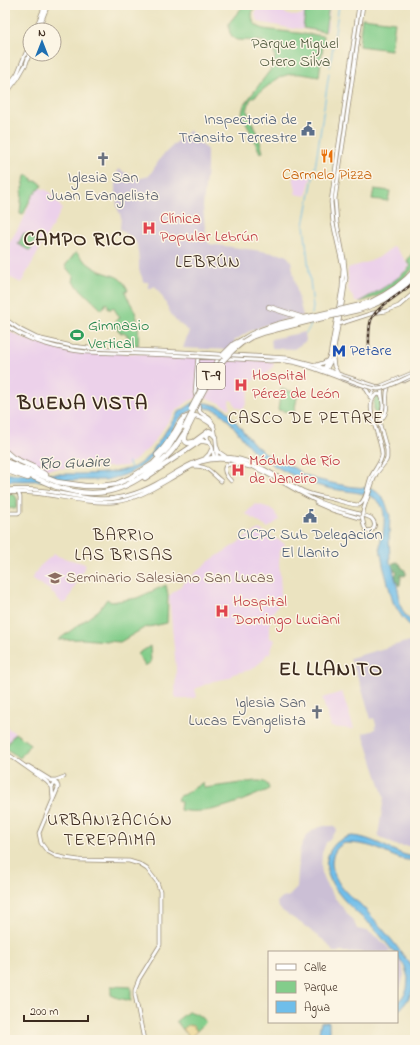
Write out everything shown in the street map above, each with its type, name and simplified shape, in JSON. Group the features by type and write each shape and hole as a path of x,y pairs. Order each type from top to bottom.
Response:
{"highway":[{"name":"T-9","path":"372,303 404,282 415,270"},
{"name":"T-9","path":"5,461 56,481 84,486 109,485 122,482 153,464 185,427 204,382 213,368 234,344 263,329 383,301 392,296 415,275"},
{"path":"269,307 308,319"},
{"name":"T-9","path":"5,465 43,483 72,491 93,493 107,492 125,487 144,476 168,456 213,377 231,355 252,338 308,319"},
{"path":"196,416 200,412"},
{"path":"143,471 160,452 182,420 188,417 196,416 204,418 214,431"},
{"path":"185,427 185,439 188,443 194,442 208,431 214,431"},
{"path":"125,487 147,477 200,441 204,440 209,442"},
{"path":"5,450 13,458 40,471 56,481"},
{"path":"5,470 43,483"}],"street":[{"path":"38,22 44,5"},
{"path":"41,22 48,5"},
{"path":"359,5 332,196 333,220 341,259 343,278 331,358 338,376 364,387 388,388 415,374"},
{"path":"325,371 331,358 339,324 346,278 337,223 335,199 362,5"},
{"path":"5,90 18,74 23,62"},
{"path":"5,95 18,78 27,62"},
{"path":"339,324 373,313 390,310 399,306 415,292"},
{"path":"5,319 7,326 21,330 37,338 72,346 104,349 288,358 315,365 325,371"},
{"path":"197,354 292,362 325,371 378,389 415,374"},
{"path":"197,354 195,396 200,412 210,419 219,452 226,456 246,461 304,493 356,505 360,504 366,498"},
{"path":"315,365 323,363 331,358"},
{"path":"381,388 415,374"},
{"path":"338,376 375,388"},
{"path":"364,387 371,398"},
{"path":"375,388 371,398 371,408 377,413 381,420"},
{"path":"203,459 215,458 240,462 260,470 329,506 369,517 375,524 374,528 369,531 364,528 361,517 364,508 366,498 375,469 381,460 382,453 374,424 377,413 383,406 381,388"},
{"path":"372,479 387,458 380,427 381,420 387,410 388,388"},
{"path":"371,398 377,394 382,397"},
{"path":"214,431 207,436 215,458"},
{"path":"215,458 216,444"},
{"path":"19,498 26,491 48,492 94,499 121,497 145,490 186,466 203,459 209,454 212,447"},
{"path":"5,491 26,491 94,502 120,501 148,492 200,462 226,456"},
{"path":"230,481 225,475 224,470 230,464 237,464 260,470"},
{"path":"191,467 201,466 221,480"},
{"path":"5,491 13,492 17,490"},
{"path":"5,512 18,512 19,498 17,490"},
{"path":"13,492 19,498"},
{"path":"304,493 306,497 332,510 361,517"},
{"path":"5,751 50,780 58,787"},
{"path":"5,751 46,781 52,788 53,800"},
{"path":"50,780 56,780 64,777"},
{"path":"52,788 55,790 58,787"},
{"path":"58,787 39,833 41,843 47,851 56,856 79,860 129,861 144,866 157,882 160,891 160,945 137,982 135,989 144,1040"}],"shaded area":[{"path":"261,5 273,5 288,15 296,16 303,14 305,5 330,5 327,31 294,29 259,22 255,14 257,8"},
{"path":"189,130 207,150 207,168 203,206 205,229 209,244 286,255 291,261 303,316 268,324 248,332 234,341 234,350 183,348 189,331 172,316 155,286 149,289 148,282 144,282 139,270 137,244 130,236 120,230 121,217 117,207 116,195 116,177 118,169 138,179 149,176 162,156"},
{"path":"312,174 306,196 295,194 296,190 293,177"},
{"path":"41,188 48,191 55,198 62,209 21,283 5,275 5,250 24,218 33,195"},
{"path":"394,246 410,266 389,285 356,303 348,289 348,268 378,258"},
{"path":"8,331 26,339 69,350 274,361 273,367 268,373 251,382 246,404 243,409 236,407 233,401 229,400 230,409 220,403 203,397 189,401 176,411 149,448 126,466 44,469 44,471 11,453 7,448 5,440 5,334"},
{"path":"305,332 306,341 294,349 272,348 271,339"},
{"path":"255,504 270,508 275,512 279,520 268,528 246,514"},
{"name":"Hospital Domingo Luciani","path":"259,529 285,544 280,551 279,563 281,590 278,605 270,617 270,638 275,640 270,653 250,670 233,674 230,678 213,681 195,689 197,697 177,699 175,696 176,668 169,596 208,562"},
{"name":"Seminario Salesiano San Lucas","path":"54,554 86,564 67,602 65,603 62,603 50,590 31,579 40,566"},
{"path":"406,642 412,643 415,646 415,844 411,846 395,845 378,836 384,797 363,733 372,731 375,729 376,725 374,718 371,719 360,683 350,658"},
{"path":"342,692 354,729 331,727 322,698"},
{"path":"5,726 15,733 5,747"},
{"path":"333,826 337,830 326,843 322,853 321,867 325,883 354,922 357,929 367,931 378,938 391,951 332,951 326,942 281,910 278,906 277,903 280,899 289,896 297,888 300,849 307,835 317,828"},
{"path":"398,959 404,975 398,991"}],"green space":[{"name":"Parque Miguel Otero Silva","path":"244,5 255,5 252,17 254,23 261,28 324,36 319,77 301,74 286,75 274,81 250,100 247,111 257,132 263,152 260,153 242,113 244,105 271,69 275,58 271,47 262,41 237,40 233,38 230,33 229,23"},
{"path":"306,5 329,5 325,32 303,28"},
{"path":"362,18 395,22 391,50 359,46"},
{"path":"27,175 32,178 32,181 39,182 42,185 33,195 23,215 20,214 22,191 25,176"},
{"path":"374,189 390,191 388,201 372,199"},
{"path":"24,233 36,239 30,251 18,244"},
{"path":"415,249 415,266 404,278 383,293 359,302 386,286 405,272 411,266 407,261"},
{"path":"76,252 93,267 116,277 125,285 128,290 125,291 126,294 134,309 137,320 139,333 138,346 129,345 127,334 121,333 117,329 116,320 120,318 113,307 108,309 108,305 106,303 102,310 73,282 74,277 65,266"},
{"path":"281,389 298,393 294,413 278,410"},
{"path":"376,396 381,396 382,404 378,424 374,407"},
{"path":"5,493 16,496 16,508 5,509"},
{"path":"397,562 406,573 404,576 400,575 399,586 395,575 397,573 394,571 392,565 393,563"},
{"path":"166,585 168,595 167,623 144,628 120,642 82,639 58,640 99,610 107,599 111,602 137,598"},
{"path":"150,646 151,662 145,666 138,654"},
{"path":"15,733 30,744 20,758 5,748"},
{"path":"262,781 266,783 269,788 268,790 236,803 214,809 203,811 180,810 181,802 177,800 179,796 185,794 202,783 205,788"},
{"path":"111,986 131,987 131,1001 111,995"},
{"path":"188,1012 196,1014 206,1022 190,1038 176,1021"}],"sand":[{"path":"188,1025 193,1026 197,1031 190,1038 183,1029"}],"water":[{"name":"Río Guaire","path":"193,403 207,403 225,409 256,446 268,455 296,469 302,474 336,484 369,488 377,492 382,497 390,516 390,563 392,565 399,594 400,605 405,615 415,625 415,631 402,617 393,602 383,565 380,537 383,536 384,513 381,504 371,496 316,485 278,468 253,451 231,423 221,413 215,410 203,408 185,414 180,418 165,441 150,459 142,466 119,477 105,480 5,481 5,474 92,474 121,471 135,467 149,456 178,413"},
{"path":"352,836 359,837 373,841 408,856 415,854 415,860 404,860 370,846 345,843 336,850 332,861 333,871 343,889 360,904 377,923 413,969 415,979 412,992 406,1003 398,1011 398,1002 405,994 408,978 405,967 398,956 398,951 393,951 373,927 345,901 331,882 327,872 327,861 330,851 334,845 345,838"},
{"path":"321,1023 329,1023 329,1033 333,1040 322,1040 319,1033"}],"waterway":[{"path":"330,67 339,5"},
{"path":"312,314 313,307 304,225 316,162 329,73"},
{"path":"306,333 311,323"},
{"path":"128,461 131,468"}],"railway":[{"path":"369,352 369,328 374,315 384,305 415,281"}],"place":[{"name":"Inspectoria de Transito Terrestre","path":"308,129"},
{"name":"Carmelo Pizza","path":"327,156"},
{"name":"Iglesia San Juan Evangelista","path":"103,159"},
{"name":"Clínica Popular Lebrún","path":"149,228"},
{"name":"Gimnasio Vertical","path":"77,335"},
{"name":"Petare","path":"339,351"},
{"name":"Hospital Pérez de León","path":"241,385"},
{"name":"Módulo de Río de Janeiro","path":"238,470"},
{"name":"CICPC Sub Delegación El Llanito","path":"310,516"},
{"name":"Seminario Salesiano San Lucas","path":"55,578"},
{"name":"Hospital Domingo Luciani","path":"222,611"},
{"name":"Iglesia San Lucas Evangelista","path":"317,712"}],"district":[{"name":"CAMPO RICO","path":"80,240"},
{"name":"LEBRÚN","path":"208,262"},
{"name":"BUENA VISTA","path":"83,404"},
{"name":"CASCO DE PETARE","path":"306,418"},
{"name":"BARRIO LAS BRISAS","path":"124,545"},
{"name":"EL LLANITO","path":"331,670"},
{"name":"URBANIZACIÓN TEREPAIMA","path":"110,830"}]}
